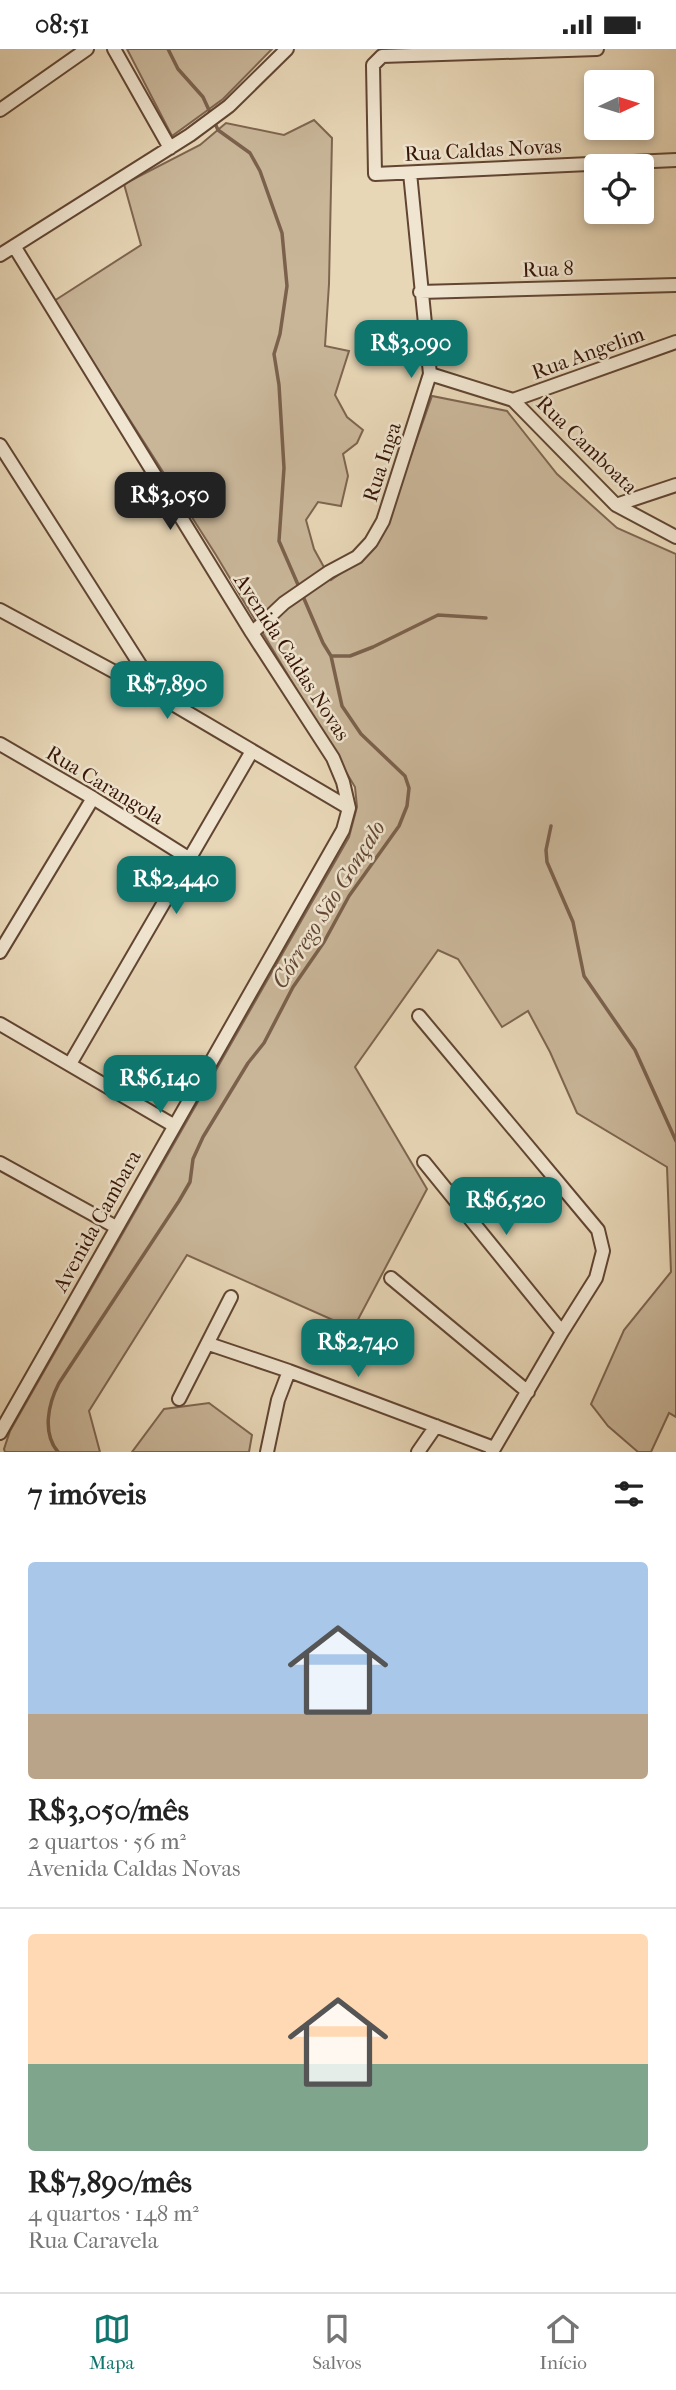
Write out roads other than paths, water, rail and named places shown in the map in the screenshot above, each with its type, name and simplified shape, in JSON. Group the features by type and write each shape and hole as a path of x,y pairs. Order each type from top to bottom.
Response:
{"street":[{"path":"1,105 87,49"},
{"path":"114,49 170,148"},
{"path":"0,255 190,135 229,106 287,49"},
{"name":"Rua Caldas Novas","path":"597,49 382,55 373,65 375,173 676,160"},
{"name":"Rua Inga","path":"252,633 284,603 329,572 357,557 371,542 383,521 430,374 410,173"},
{"name":"Avenida Caldas Novas","path":"14,246 252,633 333,758 343,782 349,808"},
{"name":"Rua 8","path":"420,292 676,285"},
{"name":"Rua Angelim","path":"513,400 676,342"},
{"name":"Rua Camboata","path":"430,374 513,400 615,505 676,537"},
{"path":"0,445 160,697"},
{"path":"615,505 676,485"},
{"path":"0,610 160,697 349,808"},
{"name":"Rua Carangola","path":"0,744 190,859"},
{"path":"70,1064 253,751"},
{"path":"0,952 93,798"},
{"name":"Avenida Cambara","path":"0,1433 343,830 349,808"},
{"path":"209,1345 289,1371 493,1450 596,1278 603,1251 598,1230 419,1016"},
{"path":"0,1024 173,1125"},
{"path":"424,1162 562,1332"},
{"path":"0,1163 116,1227"},
{"path":"391,1278 528,1392"},
{"path":"179,1399 209,1345 231,1297"},
{"path":"267,1452 278,1400 289,1371"},
{"path":"418,1452 436,1426"}],"waterway":[{"name":"Córrego São Gonçalo","path":"168,49 178,69 203,97 218,130 250,153 260,171 282,233 287,286 280,334 274,354 279,385 284,468 279,541 299,587"},
{"name":"Córrego São Gonçalo","path":"58,1452 50,1436 48,1418 59,1383 179,1201 190,1182 193,1159 203,1137 248,1063 264,1043 293,987 324,942 349,896 399,826 407,806 409,788 405,776 361,734 342,706 331,656 302,594"},
{"path":"331,656 350,656 438,615 486,618"},
{"path":"551,826 546,850 547,862 573,922 584,976 635,1050 676,1141"}]}
